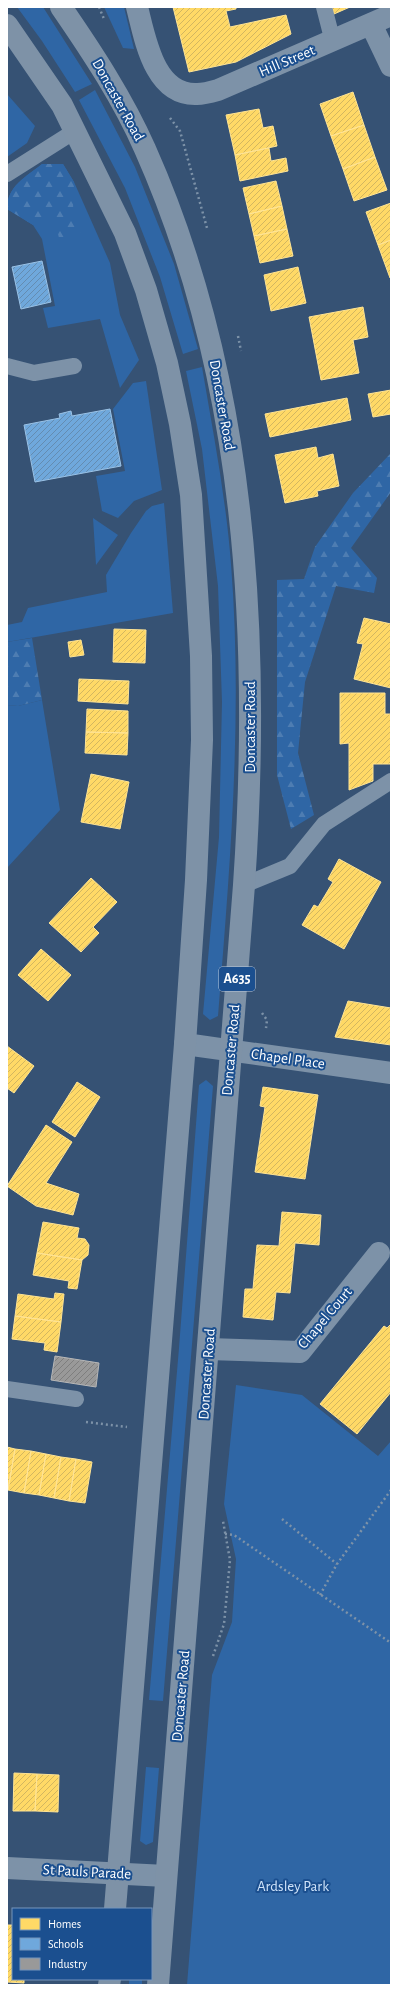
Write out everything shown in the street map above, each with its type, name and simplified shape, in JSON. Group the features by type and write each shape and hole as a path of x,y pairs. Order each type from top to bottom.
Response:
{"highway":[{"name":"Doncaster Road","path":"61,7 116,94 144,148 178,233 198,290 212,343 230,454 245,583 251,699 250,800 244,885 230,1050 195,1530 158,1985"},
{"path":"7,25 62,104 101,180 125,233 146,290 167,363 180,424 191,495 201,656 202,740 196,880 185,1044 115,1908"}],"street":[{"name":"Hill Street","path":"137,7 151,56 163,80 180,91 196,94 218,90 333,42 391,15"},
{"path":"371,24 391,66"},
{"name":"Chapel Place","path":"185,1044 391,1073"},
{"name":"Chapel Court","path":"208,1349 300,1352 379,1253"},
{"name":"St Pauls Parade","path":"7,1868 166,1876"}],"lane":[{"path":"324,7 333,42"},
{"path":"7,174 75,131"},
{"path":"7,366 34,373 74,366"},
{"path":"244,885 290,866 324,824 391,781"},
{"path":"7,1388 76,1400"}],"path":[{"path":"76,1400 80,1421 153,1429"},
{"path":"320,1596 337,1564 391,1490"},
{"path":"282,1519 337,1564"},
{"path":"195,1530 234,1535 320,1596 391,1643"}],"green space":[{"path":"17,7 43,7 92,84 75,92 42,41"},
{"path":"104,7 124,7 134,49 123,48"},
{"path":"95,90 135,167 174,264 198,349 183,354 160,277 125,188 79,100"},
{"path":"7,94 35,126 27,143 7,157"},
{"path":"42,164 63,164 74,182 110,263 120,315 139,360 120,388 100,319 48,328 43,308 55,306 42,239 33,225 7,209 10,194 14,188"},
{"path":"42,164 63,164 74,182 73,210 81,232 73,241 59,238 54,217 33,225 7,209 10,194 14,188"},
{"path":"202,367 219,465 229,539 236,677 234,790 227,903 218,1016 210,1020 203,1014 219,837 222,702 218,586 202,449 186,371"},
{"path":"146,381 162,490 134,501 118,518 102,511 96,476 125,471 113,409 133,383"},
{"path":"391,453 391,492 351,548 377,578 374,593 336,586 305,682 298,753 314,815 291,829 277,775 277,580 304,579 315,547 353,493"},
{"path":"164,503 173,613 7,642 7,625 22,622 28,608 107,592 106,575 131,533 146,511 152,506"},
{"path":"93,518 118,535 96,565"},
{"path":"32,638 42,700 18,706 7,705 7,642"},
{"path":"42,700 60,810 7,868 7,705 18,706"},
{"path":"206,1080 213,1086 163,1701 149,1700 179,1348 199,1085"},
{"name":"Ardsley Park","path":"236,1385 302,1395 378,1456 391,1441 391,1985 187,1985 212,1675 232,1622 236,1559 224,1504"},
{"path":"146,1767 159,1768 153,1842 146,1845 140,1841"},
{"path":"129,1980 142,1980 142,1985 129,1985"}],"building: Homes":[{"path":"173,7 236,7 236,9 226,11 230,27 286,15 291,34 236,62 189,72"},
{"path":"332,7 350,7 334,14"},
{"path":"353,92 364,125 331,136 320,104"},
{"path":"259,109 263,128 273,126 277,146 235,155 226,115"},
{"path":"364,125 375,157 343,169 331,136"},
{"path":"269,148 271,161 286,158 288,171 240,181 235,155"},
{"path":"375,157 387,190 354,201 343,169"},
{"path":"276,181 282,206 249,214 243,188"},
{"path":"391,203 391,240 378,245 366,212"},
{"path":"282,206 287,229 254,236 249,214"},
{"path":"287,229 293,256 260,263 254,236"},
{"path":"391,240 391,278 390,278 378,245"},
{"path":"298,267 306,303 271,311 264,275"},
{"path":"363,307 368,337 353,340 359,373 321,380 309,317"},
{"path":"391,390 391,414 373,417 368,394"},
{"path":"347,398 351,420 270,437 265,414"},
{"path":"316,447 318,458 333,454 339,486 317,491 318,496 285,503 275,455"},
{"path":"364,618 391,624 391,688 354,679 363,644 357,643"},
{"path":"114,629 146,630 145,663 113,662"},
{"path":"81,640 84,655 70,657 68,642"},
{"path":"79,679 129,681 128,704 78,701"},
{"path":"340,693 385,693 385,714 391,714 391,764 373,764 373,781 349,790 349,743 340,744"},
{"path":"87,709 128,711 128,733 86,732"},
{"path":"86,732 128,733 127,755 85,753"},
{"path":"91,774 129,782 120,829 81,822"},
{"path":"339,859 381,882 344,949 302,925 314,905 318,907 333,882 328,879"},
{"path":"91,878 117,902 93,927 99,933 81,952 49,923"},
{"path":"41,949 71,975 48,1001 18,975"},
{"path":"348,1001 391,1008 391,1045 335,1037"},
{"path":"7,1046 34,1066 14,1093 7,1088"},
{"path":"77,1082 100,1097 75,1137 52,1122"},
{"path":"263,1087 318,1095 305,1179 255,1172 265,1107 260,1106"},
{"path":"46,1125 72,1142 46,1183 79,1194 73,1215 36,1206 7,1186"},
{"path":"282,1212 321,1215 319,1245 295,1243 290,1293 276,1292 273,1320 243,1317 245,1289 253,1289 257,1245 279,1246"},
{"path":"43,1222 79,1228 77,1238 85,1239 89,1245 88,1255 82,1260 37,1253"},
{"path":"37,1253 82,1260 77,1289 68,1288 69,1281 33,1275"},
{"path":"55,1293 64,1294 61,1322 15,1316 18,1294 54,1299"},
{"path":"15,1316 61,1322 57,1352 44,1350 45,1343 12,1339"},
{"path":"391,1324 391,1392 357,1434 320,1404 384,1326 387,1328"},
{"path":"7,1447 15,1449 8,1490 7,1490"},
{"path":"15,1449 31,1451 24,1493 8,1490"},
{"path":"31,1451 46,1454 39,1495 24,1493"},
{"path":"46,1454 61,1457 54,1498 39,1495"},
{"path":"61,1457 76,1459 69,1501 54,1498"},
{"path":"76,1459 92,1462 85,1503 69,1501"},
{"path":"14,1773 37,1774 35,1811 13,1811"},
{"path":"37,1774 59,1775 58,1812 35,1811"},
{"path":"7,1925 12,1925 12,1980 24,1980 24,1983 7,1982"}],"building: Schools":[{"path":"42,261 51,302 21,309 12,267"},
{"path":"110,409 121,466 35,482 24,425 60,418 59,414 71,411 72,416"}],"building: Industry":[{"path":"55,1356 99,1363 96,1387 51,1380"}]}
